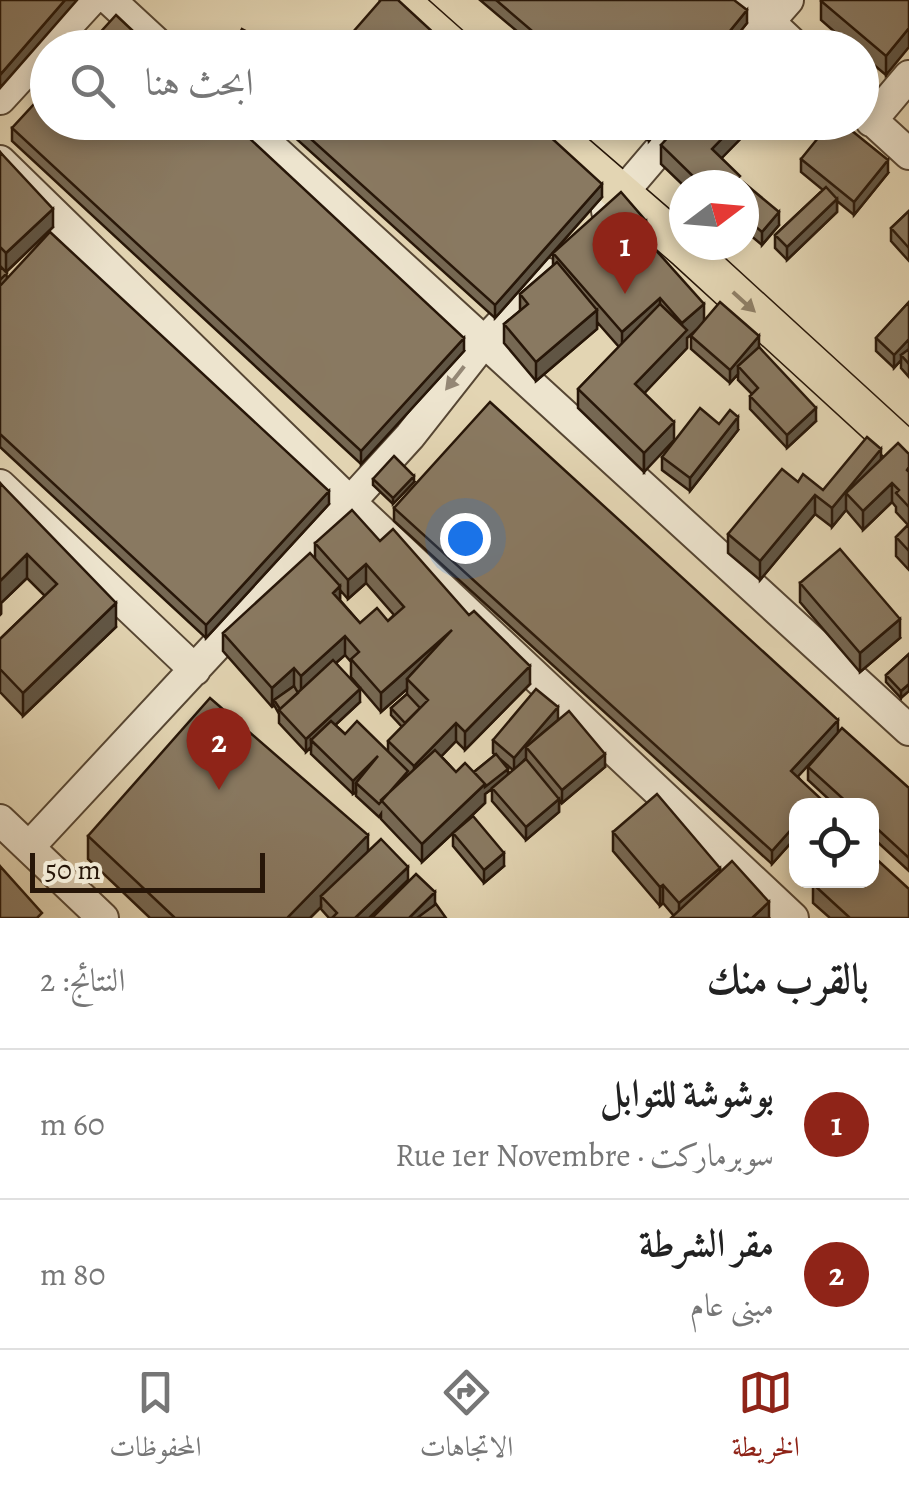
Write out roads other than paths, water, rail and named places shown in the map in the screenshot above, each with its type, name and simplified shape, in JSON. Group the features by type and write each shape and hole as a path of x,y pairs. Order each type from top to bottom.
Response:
{"main road":[{"path":"399,0 433,30"},
{"path":"559,140 909,453"}],"street":[{"path":"63,30 90,0"},
{"path":"110,0 142,30"},
{"path":"746,0 779,10 762,30"},
{"path":"0,100 30,67"},
{"path":"879,104 909,76"},
{"path":"879,127 909,154"},
{"path":"264,140 909,730"},
{"path":"28,847 410,436 484,342 622,195 668,140"},
{"path":"0,161 350,502 793,918"},
{"path":"0,485 195,670"},
{"path":"0,820 103,918"}],"place":[{"name":"بوشوشة للتوابل","path":"625,294"},
{"name":"مقر الشرطة","path":"219,790"}]}
